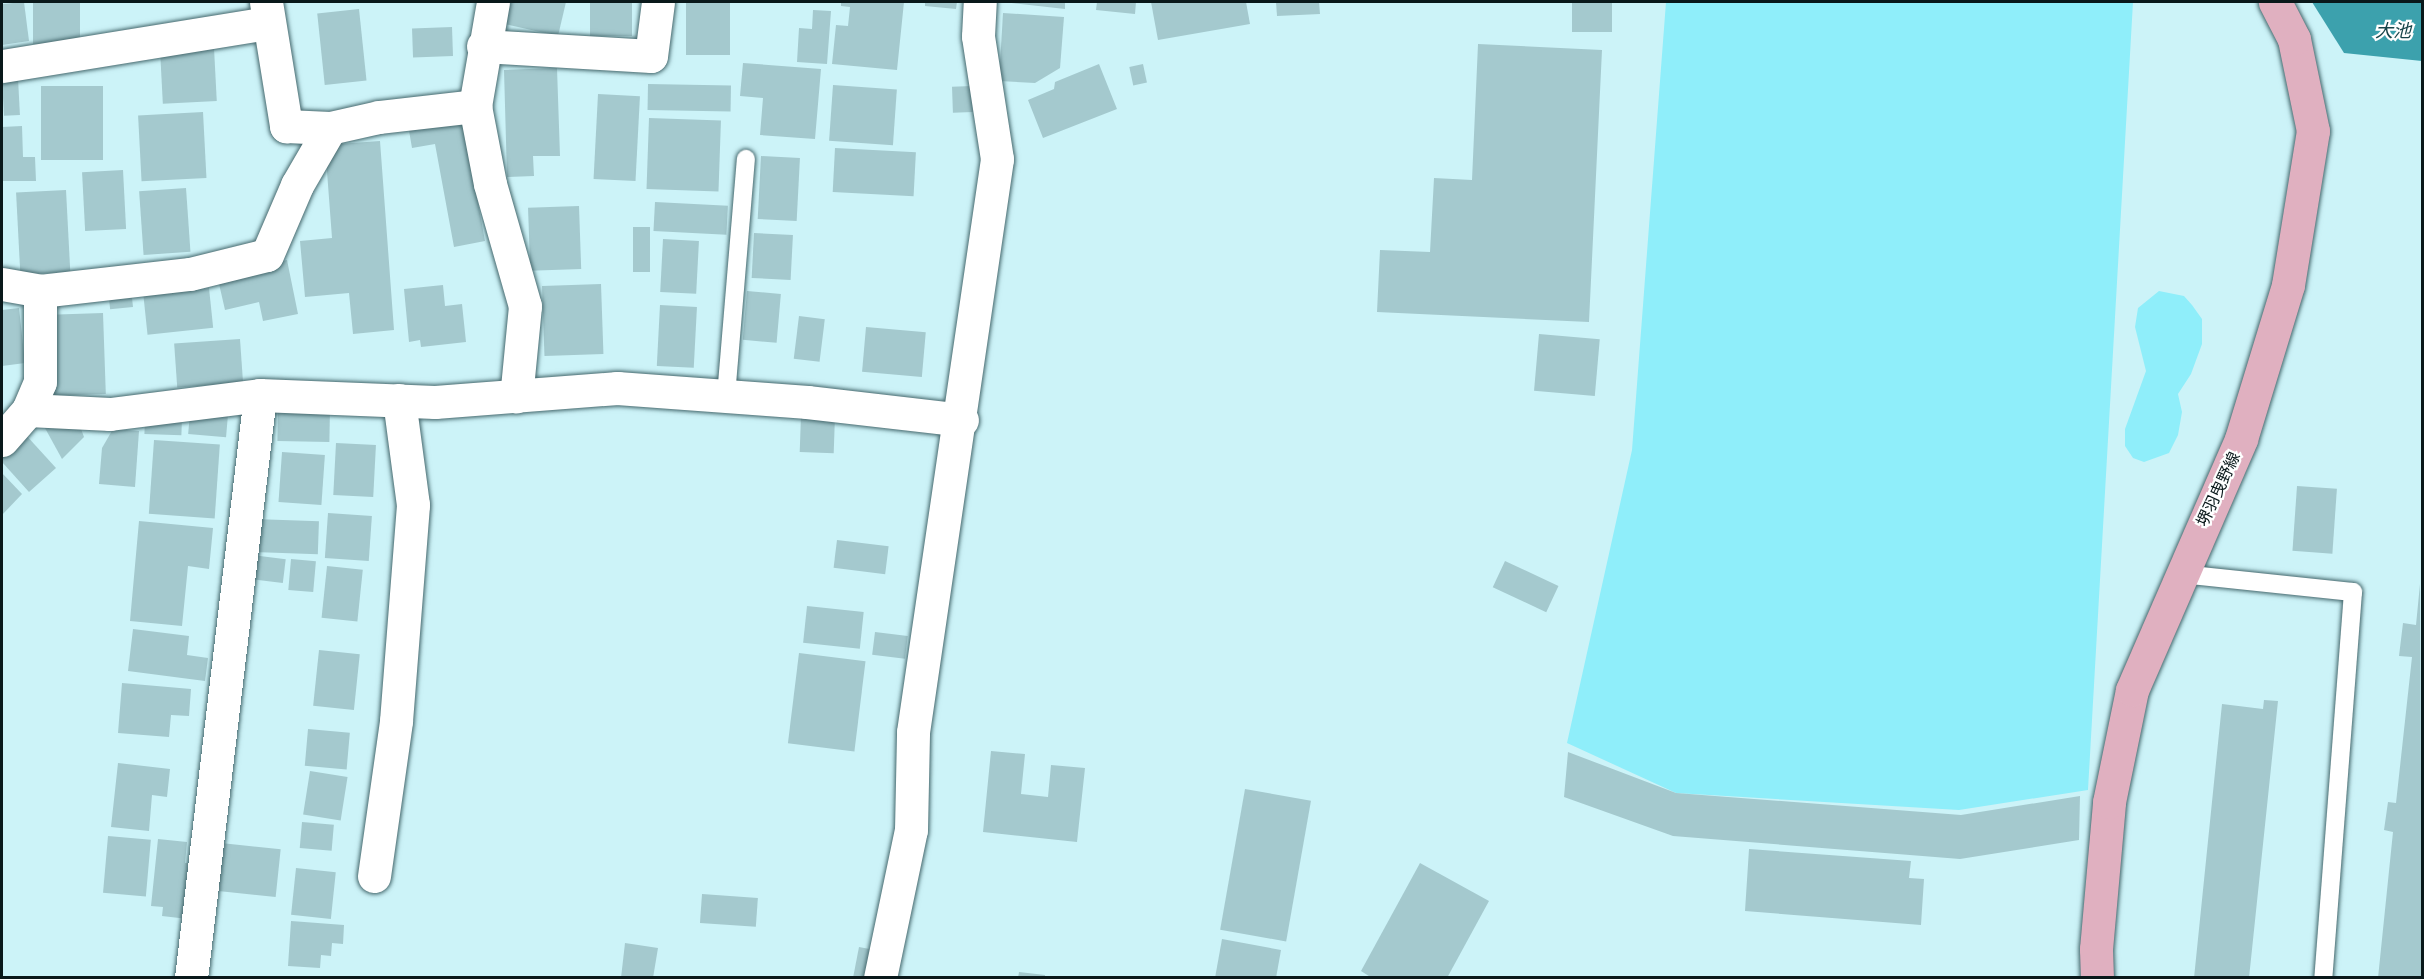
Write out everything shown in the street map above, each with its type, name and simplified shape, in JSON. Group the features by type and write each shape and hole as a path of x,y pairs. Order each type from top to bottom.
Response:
{"main road":[{"name":"堺羽曳野線","path":"2097,978 2096,949 2109,802 2132,690 2241,439 2292,261 2313,131 2294,39 2275,2"}],"street":[{"path":"493,2 483,46 475,106 490,184 525,306 516,396"},
{"path":"483,46 651,56 658,2"},
{"path":"880,978 911,830 914,732 940,542 962,420 997,159 978,36 980,2"},
{"path":"2,66 266,12 286,126 330,128 380,117 475,106"},
{"path":"2,285 40,291 190,274 267,255 297,184 330,128"},
{"path":"2,440 28,410 40,382 40,291"},
{"path":"28,410 110,414 260,395 399,400 516,396 617,388 726,396 962,420"},
{"path":"191,978 260,395"},
{"path":"368,861 396,721 393,640 413,505 399,400"}],"lane":[{"path":"726,396 746,159"},
{"path":"2181,574 2353,592 2323,978"}],"shaded area":[{"path":"1666,2 2133,2 2088,790 1959,810 1676,793 1567,743 1632,450"},
{"path":"2159,291 2184,296 2192,305 2202,319 2202,344 2191,374 2178,394 2182,412 2178,435 2169,453 2144,462 2133,458 2125,446 2125,429 2146,371 2135,327 2138,308"}],"water":[{"name":"大池","path":"2312,2 2422,2 2422,61 2344,53"}],"building":[{"path":"24,2 29,41 2,45 2,4"},
{"path":"33,2 80,2 80,44 33,44"},
{"path":"511,2 566,2 558,36 505,24"},
{"path":"590,2 632,2 632,36 590,36"},
{"path":"686,2 730,2 730,55 686,55"},
{"path":"841,2 904,2 897,70 832,64 836,25 848,26 850,7 841,6"},
{"path":"925,2 957,2 956,9 925,6"},
{"path":"1003,2 1065,2 1065,9"},
{"path":"1097,2 1136,2 1135,14 1096,10"},
{"path":"1151,2 1246,2 1250,24 1158,40"},
{"path":"1276,2 1319,2 1320,14 1277,16"},
{"path":"1572,2 1612,2 1612,32 1572,32"},
{"path":"359,9 367,81 325,85 317,13"},
{"path":"813,10 831,11 827,64 797,62 799,28 812,29"},
{"path":"1003,13 1064,17 1060,68 1035,83 999,81"},
{"path":"452,27 453,56 413,57 412,28"},
{"path":"1478,44 1602,50 1589,322 1377,312 1380,250 1430,252 1434,178 1472,180"},
{"path":"214,48 217,101 163,104 160,51"},
{"path":"743,63 821,69 815,139 760,135 763,98 740,96"},
{"path":"1099,64 1117,109 1043,138 1028,100 1054,89 1055,82"},
{"path":"1143,64 1147,83 1133,85 1129,67"},
{"path":"557,68 560,156 533,156 534,176 507,177 504,70"},
{"path":"18,78 20,115 4,116 2,79"},
{"path":"648,84 731,85 731,111 648,110"},
{"path":"833,85 897,89 893,145 829,141"},
{"path":"41,86 103,86 103,160 41,160"},
{"path":"972,86 973,112 953,113 952,87"},
{"path":"598,94 640,96 635,181 594,179"},
{"path":"203,112 206,178 142,181 138,115"},
{"path":"462,115 485,241 454,247 435,144 412,148 408,125"},
{"path":"649,118 721,121 718,191 647,189"},
{"path":"22,126 23,157 35,157 36,181 2,181 2,127"},
{"path":"380,141 394,330 353,334 349,293 305,297 300,241 332,238 325,145"},
{"path":"835,148 916,152 914,196 833,192"},
{"path":"761,156 800,158 797,221 758,219"},
{"path":"123,170 126,229 85,231 82,172"},
{"path":"186,188 190,252 144,255 139,191"},
{"path":"66,190 70,272 20,275 16,193"},
{"path":"655,202 728,206 726,235 653,231"},
{"path":"579,206 581,269 530,271 528,208"},
{"path":"633,227 650,227 650,272 633,272"},
{"path":"754,233 793,235 791,280 752,278"},
{"path":"663,239 699,241 696,294 660,292"},
{"path":"287,260 298,314 263,321 259,302 225,310 217,275"},
{"path":"601,284 603,354 544,356 542,286"},
{"path":"443,285 445,306 462,304 466,342 421,347 420,340 409,342 404,289"},
{"path":"131,288 133,307 110,309 108,290"},
{"path":"209,288 213,328 148,335 143,295"},
{"path":"747,291 781,294 777,343 743,340"},
{"path":"660,305 697,307 694,368 657,366"},
{"path":"19,308 25,363 2,366 2,310"},
{"path":"103,313 106,394 53,396 50,315"},
{"path":"799,316 825,319 820,362 794,359"},
{"path":"866,327 926,332 922,377 862,372"},
{"path":"1539,334 1600,339 1595,396 1534,391"},
{"path":"240,339 243,383 177,387 174,344"},
{"path":"278,406 330,407 329,442 277,441"},
{"path":"190,413 228,416 226,437 188,434"},
{"path":"801,415 835,416 834,453 800,452"},
{"path":"145,417 182,418 181,435 144,434"},
{"path":"77,418 84,437 62,459 40,419"},
{"path":"113,429 139,431 135,487 99,484 102,448"},
{"path":"25,434 56,468 29,492 2,462 2,456"},
{"path":"154,440 220,445 215,518 149,514"},
{"path":"336,443 376,445 373,497 333,495"},
{"path":"282,452 325,455 321,505 279,502"},
{"path":"2,473 22,494 2,515"},
{"path":"2297,486 2337,489 2332,554 2292,551"},
{"path":"328,513 372,516 369,561 325,558"},
{"path":"254,519 319,521 318,554 253,552"},
{"path":"139,521 213,528 209,569 188,566 182,626 130,621"},
{"path":"837,540 889,546 885,574 834,568"},
{"path":"251,555 286,559 283,583 248,579"},
{"path":"291,559 316,561 313,592 288,590"},
{"path":"1505,561 1558,586 1546,612 1493,587"},
{"path":"327,566 363,570 357,621 322,618"},
{"path":"2420,584 2422,978 2378,978 2393,832 2384,830 2388,802 2396,803 2412,657 2399,656 2403,623 2416,625"},
{"path":"807,606 864,612 860,649 803,643"},
{"path":"133,629 189,636 187,655 208,658 205,681 128,671"},
{"path":"875,632 908,636 905,659 872,655"},
{"path":"319,650 360,654 354,710 313,706"},
{"path":"799,653 866,661 854,751 788,743"},
{"path":"122,683 191,689 189,716 171,715 169,737 118,733"},
{"path":"2264,700 2278,701 2249,978 2194,978 2222,704 2263,709"},
{"path":"308,729 350,733 347,770 305,766"},
{"path":"991,751 1025,754 1021,794 1048,797 1051,765 1085,768 1077,842 983,832"},
{"path":"1568,752 1676,793 1961,815 2080,796 2079,840 1960,859 1673,836 1564,797"},
{"path":"118,763 170,769 167,797 152,795 149,831 111,827"},
{"path":"310,771 348,777 341,820 303,814"},
{"path":"1245,789 1311,801 1286,941 1220,930"},
{"path":"302,822 334,825 332,851 300,848"},
{"path":"108,836 151,840 146,897 103,893"},
{"path":"158,839 187,842 185,863 193,863 188,919 162,916 163,907 151,906"},
{"path":"221,843 281,849 276,897 216,891"},
{"path":"1749,849 1911,861 1909,878 1924,879 1921,925 1745,911"},
{"path":"1420,863 1489,901 1447,978 1372,978 1361,971"},
{"path":"296,868 336,872 331,919 291,915"},
{"path":"702,894 758,898 756,927 700,923"},
{"path":"291,921 344,925 343,944 332,943 331,956 321,955 320,968 288,966"},
{"path":"1222,939 1281,950 1276,978 1215,978"},
{"path":"625,943 658,948 653,978 621,978"},
{"path":"859,947 875,950 869,978 853,978"},
{"path":"1019,972 1045,975 1045,978 1018,978"}]}
